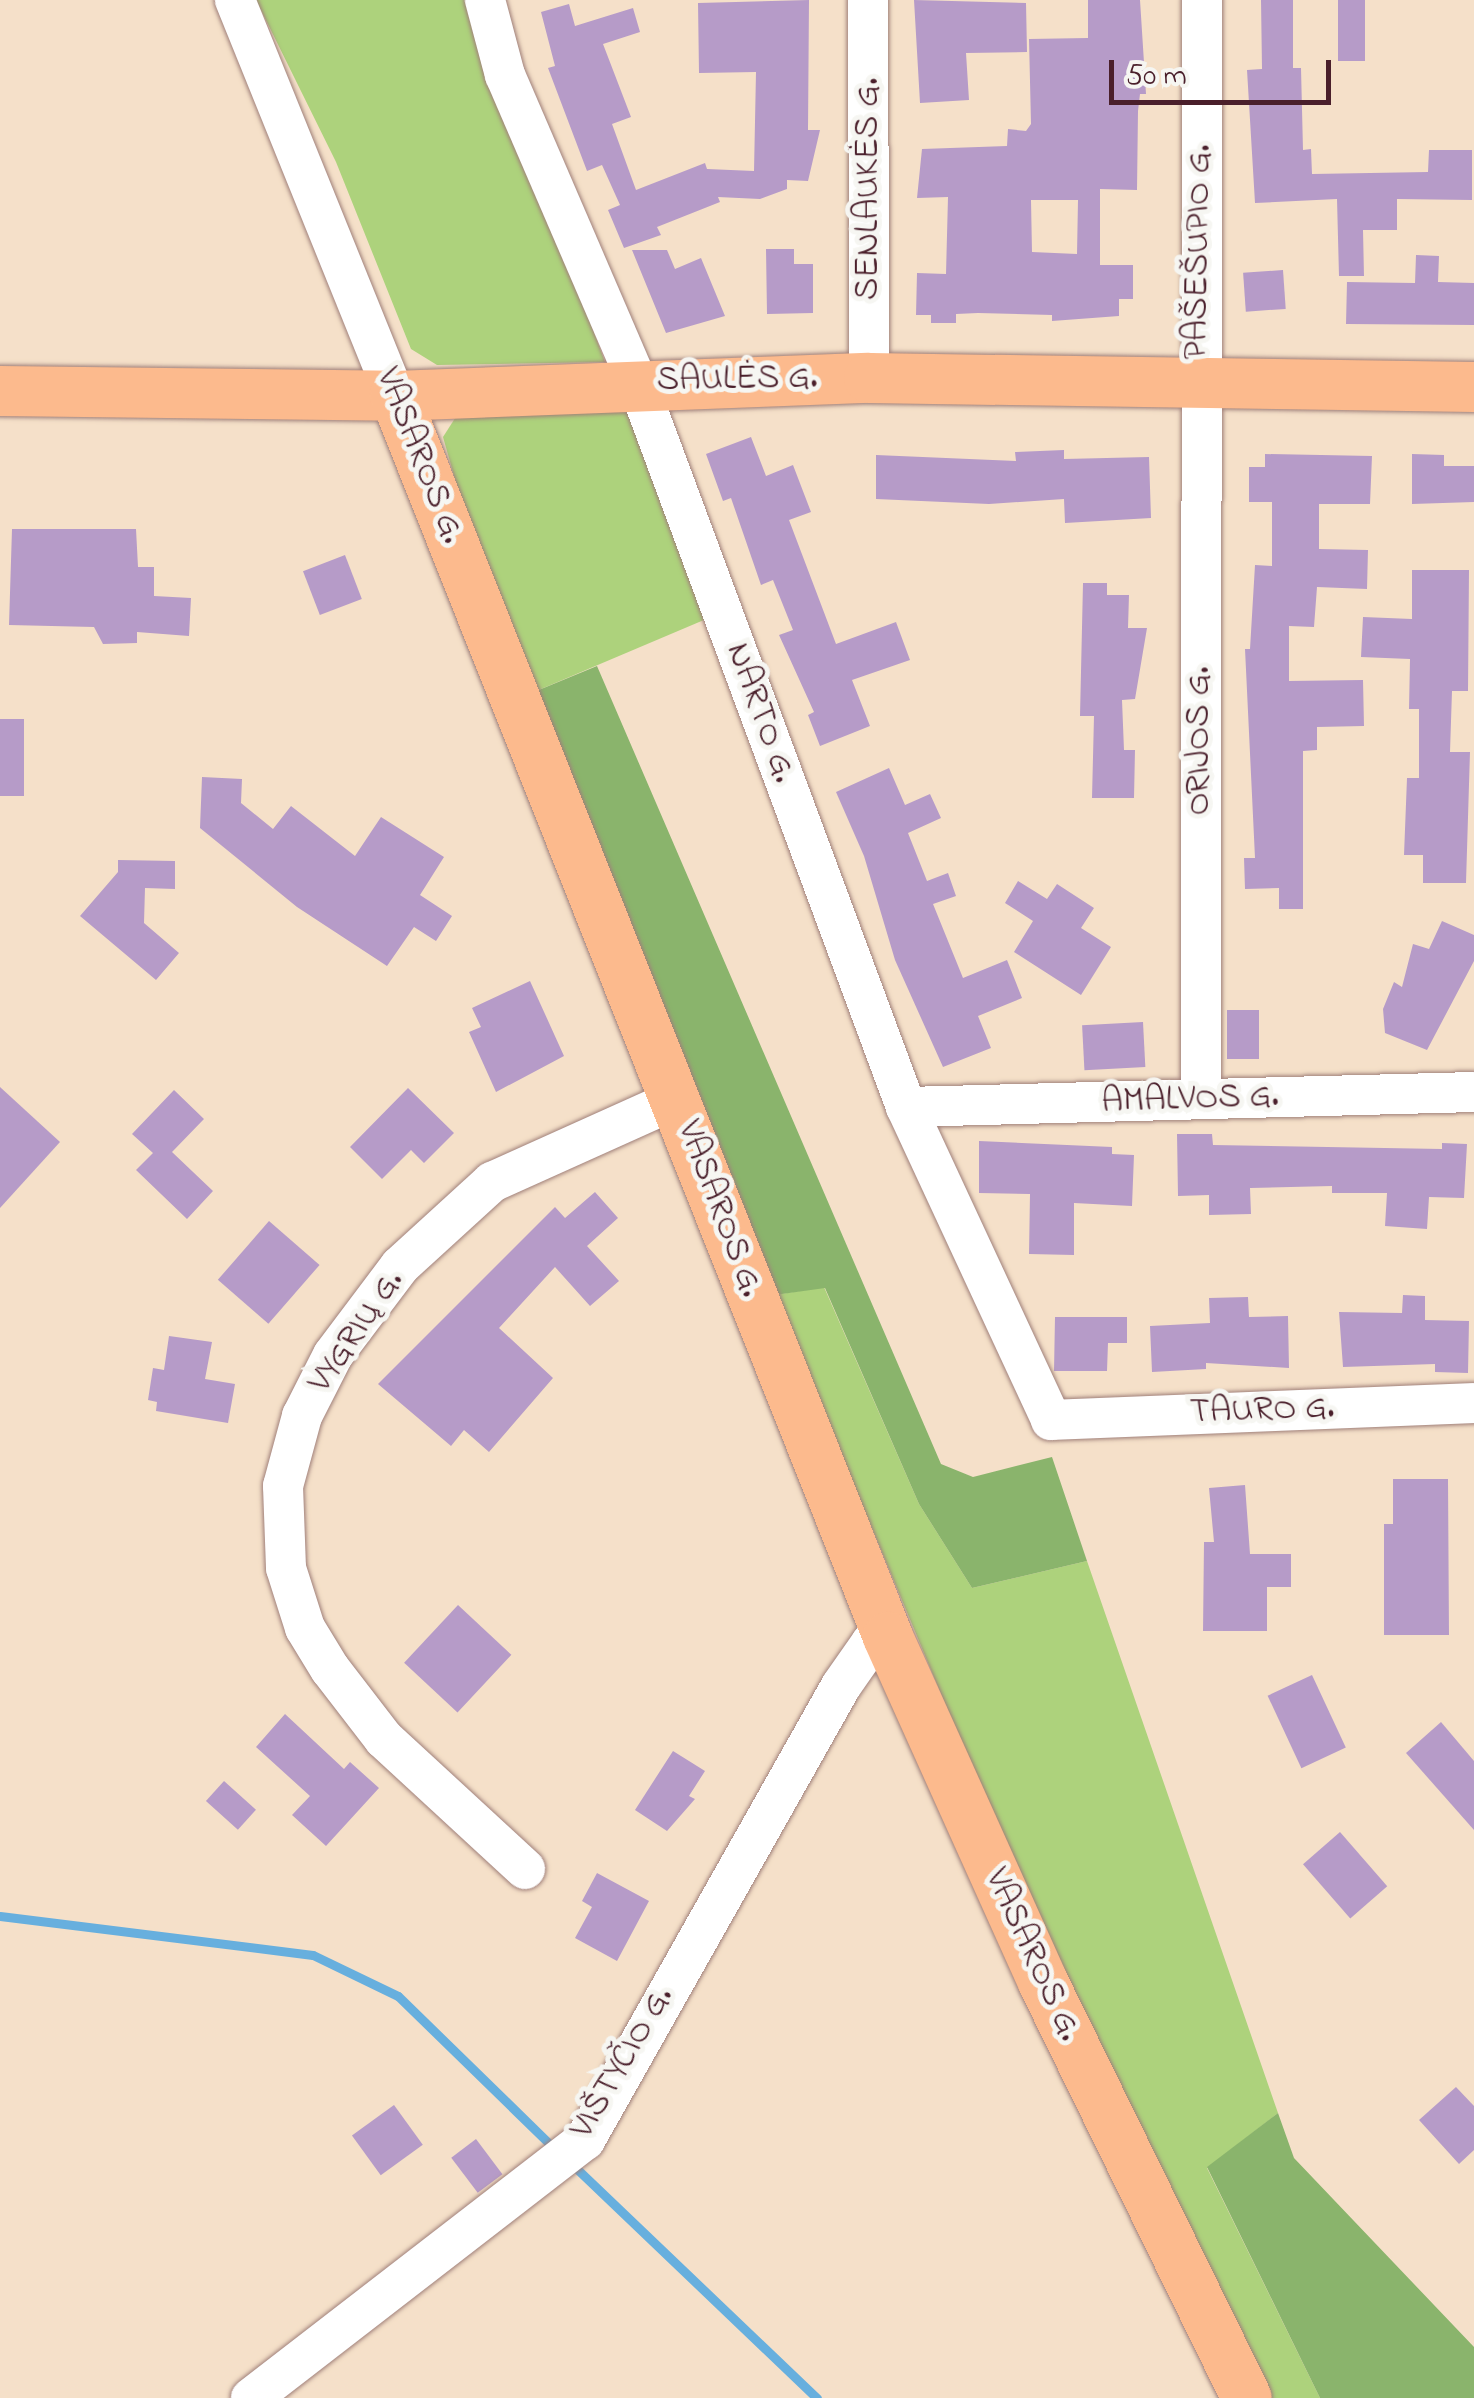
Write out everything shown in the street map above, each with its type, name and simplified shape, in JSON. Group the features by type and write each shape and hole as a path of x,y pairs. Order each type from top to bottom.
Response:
{"main road":[{"name":"SAULĖS G.","path":"0,391 396,396 637,382 869,378 1474,386"},
{"name":"VASAROS G.","path":"396,396 888,1636 1043,1982 1247,2398"}],"street":[{"name":"VASAROS G.","path":"235,0 396,396"},
{"name":"NARTO G.","path":"484,0 505,75 637,382 906,1107 1050,1420"},
{"name":"SENLAUKĖS G.","path":"868,0 869,378"},
{"name":"PAŠEŠUPIO G.","path":"1198,384 1202,0"},
{"name":"ORIJOS G.","path":"1198,384 1201,1099"},
{"name":"AMALVOS G.","path":"906,1107 1474,1092"},
{"name":"VYGRIŲ G.","path":"526,1869 384,1739 330,1669 305,1628 286,1568 283,1486 302,1416 333,1355 400,1266 492,1182 677,1099"},
{"name":"TAURO G.","path":"1050,1420 1474,1403"},
{"name":"VIŠTYČIO G.","path":"251,2398 585,2140 734,1865 849,1672 871,1644 888,1636"}],"green space":[{"path":"256,0 470,0 605,362 437,365 411,349 336,162"},
{"path":"629,409 711,617 534,692 474,546 443,437 459,412"},
{"path":"597,666 941,1464 973,1477 1052,1457 1087,1561 972,1588 919,1504 825,1288 775,1295 534,692"},
{"path":"824,1287 919,1504 972,1588 1087,1561 1278,2113 1207,2168 1320,2398 1271,2398 1155,2168 986,1802 775,1295"},
{"path":"1278,2113 1294,2158 1474,2347 1474,2398 1320,2398 1207,2167"}],"building":[{"path":"809,0 808,130 820,130 808,181 787,180 787,189 760,199 718,197 720,202 657,227 661,235 624,248 608,210 620,205 602,165 587,171 548,68 555,66 541,12 569,4 575,26 633,8 640,32 603,44 631,117 612,124 636,190 705,163 707,169 754,171 756,72 699,73 698,3"},
{"path":"914,0 1026,3 1027,52 966,53 969,100 920,103"},
{"path":"1088,0 1140,0 1146,94 1140,94 1138,111 1137,190 1100,189 1100,265 1133,265 1133,299 1119,299 1119,316 1052,321 1052,315 978,313 956,314 956,323 931,323 931,315 916,315 917,273 946,274 948,197 917,198 922,149 1007,146 1008,129 1026,131 1031,124 1029,39 1088,38","holes":["1031,200 1078,200 1077,254 1032,252"]},
{"path":"1261,0 1293,0 1293,68 1301,68 1303,150 1311,149 1312,174 1428,172 1429,150 1472,150 1472,200 1397,199 1397,230 1363,230 1364,276 1339,276 1337,199 1255,203 1247,70 1262,69"},
{"path":"1338,0 1365,0 1365,61 1338,61"},
{"path":"766,249 794,249 794,264 813,264 813,313 767,314"},
{"path":"632,250 667,250 675,269 701,258 725,316 666,333"},
{"path":"1416,255 1439,256 1438,282 1474,283 1474,325 1346,324 1347,282 1415,283"},
{"path":"1283,270 1286,309 1246,312 1243,273"},
{"path":"751,437 766,476 793,465 811,512 789,520 836,644 896,622 910,660 852,680 870,726 820,746 808,715 814,712 779,635 793,630 773,580 761,585 731,498 723,501 706,454"},
{"path":"1064,450 1064,459 1149,457 1151,518 1065,523 1064,499 989,504 876,499 876,455 1016,461 1015,452"},
{"path":"1265,454 1372,456 1370,504 1319,504 1319,549 1368,550 1367,589 1317,587 1314,627 1289,626 1289,681 1363,680 1364,726 1317,727 1317,750 1303,751 1303,909 1279,909 1279,888 1245,889 1244,858 1255,858 1245,649 1250,649 1255,565 1272,566 1272,502 1249,502 1249,467 1265,467"},
{"path":"1412,454 1444,455 1444,466 1474,466 1474,502 1412,504"},
{"path":"12,529 136,529 138,567 154,567 154,596 191,598 189,636 137,632 137,643 103,644 94,627 9,625"},
{"path":"345,555 362,599 320,615 303,571"},
{"path":"1412,570 1469,570 1468,691 1452,691 1450,752 1470,752 1466,883 1423,883 1423,855 1404,855 1407,778 1419,778 1419,709 1409,709 1410,659 1361,657 1363,617 1412,619"},
{"path":"1083,583 1107,583 1107,595 1129,595 1128,628 1147,628 1135,699 1122,700 1124,750 1135,750 1134,798 1092,798 1094,716 1080,716"},
{"path":"0,719 24,719 24,796 0,796"},
{"path":"889,768 905,805 930,794 941,818 908,833 927,881 948,873 956,896 933,904 963,978 1007,960 1022,998 978,1016 991,1048 943,1067 895,960 864,856 836,792"},
{"path":"202,777 242,779 241,803 273,829 291,806 355,856 381,817 444,857 420,895 452,916 436,941 414,927 387,966 297,907 200,828"},
{"path":"118,860 175,861 175,889 145,888 144,923 179,953 156,980 80,916 118,872"},
{"path":"1018,881 1047,899 1057,884 1094,908 1081,928 1111,947 1081,995 1014,952 1033,921 1005,903"},
{"path":"1442,921 1474,935 1474,961 1427,1050 1385,1033 1383,1009 1394,982 1402,987 1413,944 1429,949"},
{"path":"530,981 564,1056 496,1092 469,1032 481,1027 472,1008"},
{"path":"1227,1010 1259,1010 1259,1059 1227,1059"},
{"path":"1143,1022 1145,1067 1084,1070 1082,1025"},
{"path":"0,1087 60,1142 0,1208"},
{"path":"408,1088 454,1133 424,1163 411,1150 382,1179 350,1147"},
{"path":"174,1090 204,1119 172,1152 213,1191 187,1219 136,1170 153,1153 132,1134"},
{"path":"1177,1134 1212,1134 1213,1145 1442,1149 1442,1143 1467,1144 1464,1198 1429,1197 1427,1229 1385,1226 1387,1193 1332,1193 1332,1186 1250,1188 1251,1214 1209,1215 1209,1195 1178,1196"},
{"path":"979,1141 1112,1147 1112,1154 1134,1155 1132,1206 1074,1203 1074,1255 1029,1254 1030,1194 979,1193"},
{"path":"595,1192 618,1218 587,1246 619,1281 590,1306 555,1267 499,1328 553,1378 489,1452 464,1430 451,1446 378,1384 555,1207 565,1218"},
{"path":"269,1221 320,1265 268,1324 218,1280"},
{"path":"1403,1295 1425,1296 1425,1320 1469,1321 1468,1373 1435,1372 1435,1364 1343,1367 1339,1312 1402,1313"},
{"path":"1248,1297 1249,1317 1288,1316 1289,1368 1206,1363 1206,1369 1152,1372 1150,1326 1210,1323 1209,1298"},
{"path":"1055,1317 1127,1317 1127,1343 1108,1343 1107,1371 1054,1371"},
{"path":"169,1336 212,1342 205,1379 235,1384 228,1423 156,1411 157,1402 148,1400 153,1368 164,1370"},
{"path":"1393,1479 1448,1479 1449,1635 1384,1635 1384,1524 1393,1524"},
{"path":"1245,1485 1250,1554 1291,1554 1291,1587 1267,1587 1267,1631 1203,1631 1204,1542 1214,1542 1209,1488"},
{"path":"458,1605 511,1655 458,1713 404,1663"},
{"path":"1312,1675 1346,1748 1301,1768 1268,1696"},
{"path":"285,1714 344,1769 350,1762 379,1788 326,1846 292,1815 310,1796 256,1747"},
{"path":"1441,1722 1474,1761 1474,1830 1406,1753"},
{"path":"673,1751 705,1771 689,1796 695,1799 667,1831 635,1810"},
{"path":"224,1781 256,1810 238,1830 206,1801"},
{"path":"1340,1832 1387,1886 1350,1918 1303,1864"},
{"path":"597,1873 649,1901 617,1961 575,1938 592,1907 582,1901"},
{"path":"1456,2087 1474,2106 1474,2150 1459,2164 1419,2120"},
{"path":"394,2105 423,2145 381,2175 352,2136"},
{"path":"476,2139 502,2174 478,2193 451,2158"}],"waterway":[{"path":"0,1916 313,1955 398,1996 553,2147"},
{"path":"577,2169 817,2398"}]}
